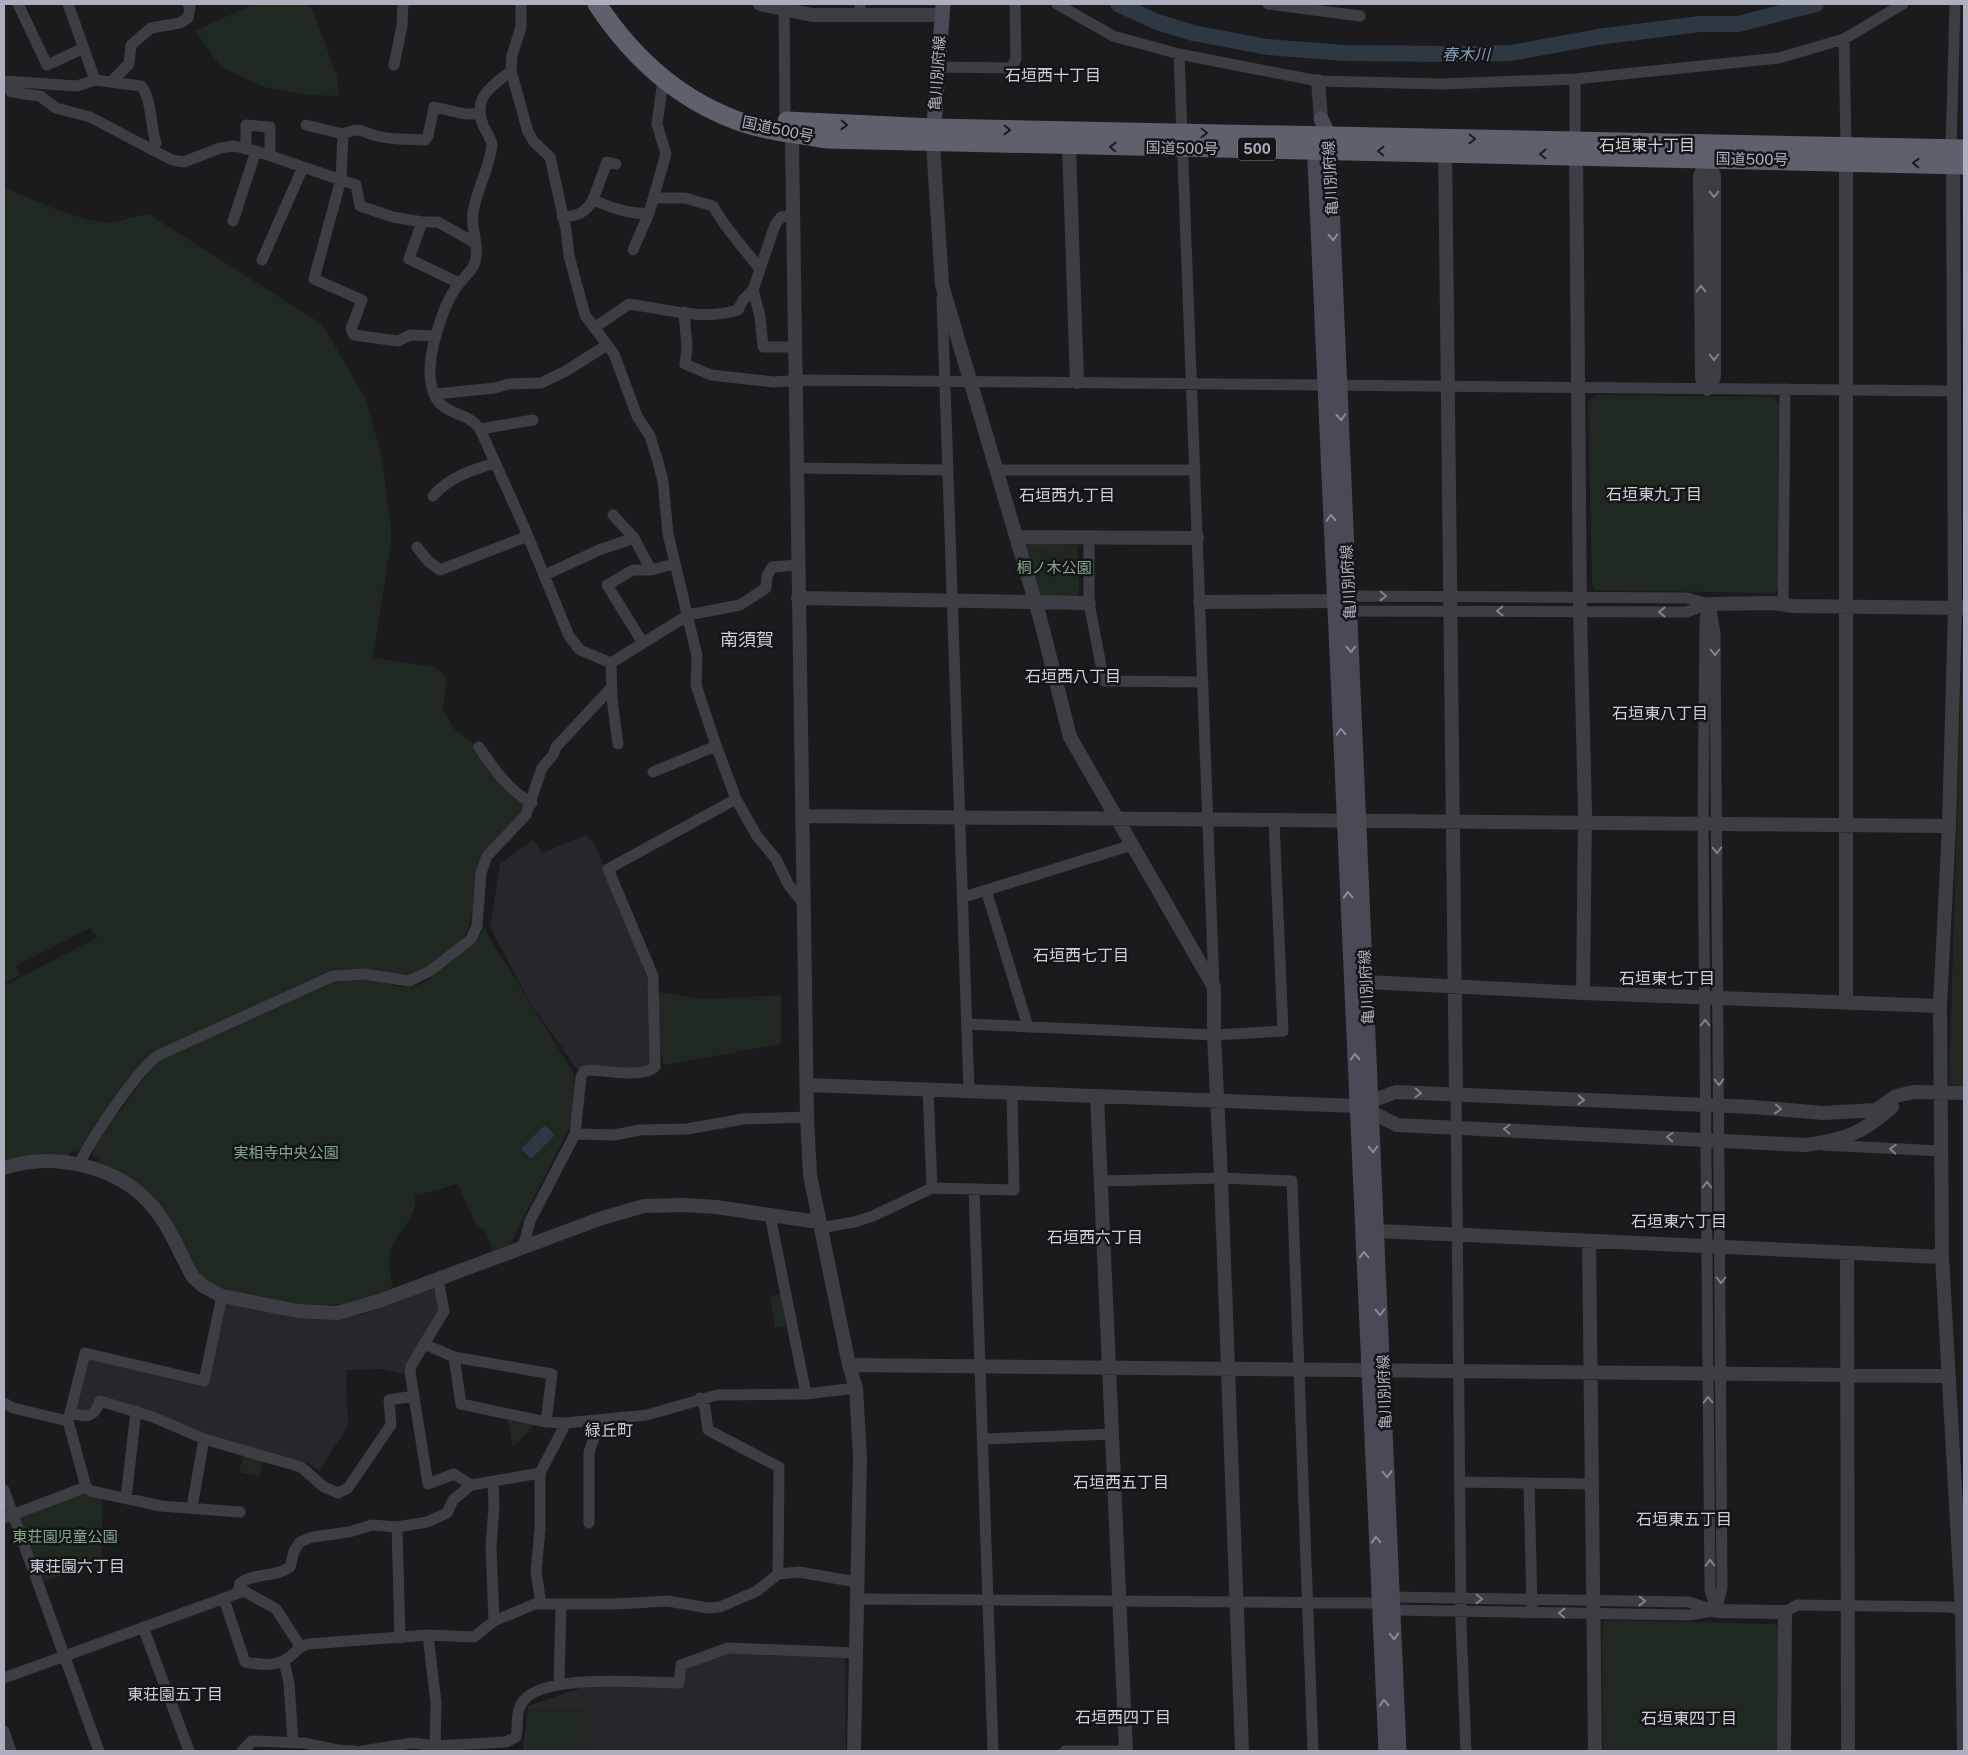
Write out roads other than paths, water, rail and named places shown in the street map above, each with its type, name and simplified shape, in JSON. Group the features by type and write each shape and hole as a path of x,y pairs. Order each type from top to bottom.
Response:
{"highway":[{"name":"国道500号","path":"597,4 616,33 641,61 663,80 723,116 748,124 787,127"},
{"name":"国道500号","path":"611,4 632,33 671,72 726,104 787,127 826,139 933,135 1182,141"},
{"name":"国道500号","path":"933,135 1069,146 1322,138 1445,146 1576,148 1707,158 1846,154 1958,157"},
{"name":"国道500号","path":"1576,148 1664,143 1728,144 1846,154"}],"main road":[{"name":"亀川別府線","path":"933,135 942,9"},
{"name":"亀川別府線","path":"1322,138 1332,385 1344,603 1352,822 1367,1106 1376,1370 1388,1604 1399,1751"},
{"name":"亀川別府線","path":"1352,822 1366,982 1367,1106 1377,1231 1376,1370"},
{"name":"亀川別府線","path":"1386,1751 1388,1604"}],"street":[{"path":"18,4 47,65 82,49"},
{"path":"68,4 82,49 95,80"},
{"path":"111,82 129,64 131,44 151,28 180,23 188,18 190,7 188,4"},
{"path":"394,65 402,26 403,4"},
{"path":"521,4 521,27 512,55 511,71 528,132 534,142 550,157 569,256 576,276 585,315 614,354 637,416 650,436 658,462 674,564 697,656 696,685 736,800 757,836 776,860 788,884 803,903"},
{"path":"760,4 784,7 812,15 860,9 942,9"},
{"path":"937,67 1011,68 1016,60 1015,4"},
{"path":"1057,4 1113,36 1179,54 1318,80 1442,84 1575,78 1780,58 1844,39 1903,4"},
{"path":"1268,4 1360,16"},
{"path":"1948,4 1948,26 1954,42"},
{"path":"1954,4 1958,157 1953,391 1959,608 1940,1006 1940,1092 1942,1257 1962,1611 1964,1751"},
{"path":"784,7 787,127 792,142 797,565 807,1117 810,1175 819,1225 849,1366 856,1388 860,1457 854,1751"},
{"path":"1844,39 1846,154 1846,1002"},
{"path":"1179,54 1242,1751"},
{"path":"511,71 487,89 481,103 480,114 483,125 492,143 489,165 472,213 475,244 474,264 446,304 436,336 430,374 438,403 453,414 474,421 480,429 545,575 569,636 580,650 610,662"},
{"path":"1575,78 1584,824 1584,993"},
{"path":"4,82 77,86 95,80 141,86 148,93 150,124 156,143 152,150"},
{"path":"633,250 655,198 666,154 657,124 663,80"},
{"path":"1318,80 1322,138"},
{"path":"4,82 11,92 40,96 56,108 90,118 172,160 184,162 220,148 234,146 251,150 356,185 360,206 393,217 422,222 438,222 475,244"},
{"path":"306,125 343,134 355,130 363,130 376,136 425,140 428,136 434,107 451,109 465,114 480,114"},
{"path":"233,221 251,150 246,125 270,127 270,156"},
{"path":"343,134 340,179 314,279 362,300 351,328 354,335 398,341 410,335 436,336"},
{"path":"933,135 942,285 946,470 964,896 969,1091"},
{"path":"1664,143 1700,152 1707,158 1714,176 1714,377 1708,388"},
{"path":"1707,158 1718,148 1728,144"},
{"path":"1069,146 1077,382"},
{"path":"1445,146 1458,1235 1460,1611 1466,1751"},
{"path":"562,217 576,216 586,211 593,200 607,162 616,164"},
{"path":"262,260 303,167"},
{"path":"655,198 685,198 713,206 733,239 742,244 760,269"},
{"path":"593,200 612,208 641,214 649,213"},
{"path":"594,328 629,304 684,312 727,314 738,310 743,300 752,290 776,225 781,217 792,216"},
{"path":"422,222 409,260 459,283"},
{"path":"942,285 972,381 1035,602 1070,738 1214,987"},
{"path":"752,290 760,316 763,347 794,347"},
{"path":"684,312 687,347 685,364 711,375 774,382 795,380 972,381 1953,391"},
{"path":"436,394 494,388 508,384 541,383 566,371 607,345"},
{"path":"1783,604 1785,389"},
{"path":"480,429 533,420"},
{"path":"433,496 442,485 471,471 495,463"},
{"path":"796,468 946,470"},
{"path":"996,470 1195,470"},
{"path":"613,515 634,538 652,570"},
{"path":"417,547 428,561 440,570 528,536"},
{"path":"545,575 599,550 634,538"},
{"path":"1016,538 1197,538"},
{"path":"1089,539 1089,603 1104,681 1203,682"},
{"path":"643,643 607,585 633,570 652,570 674,564"},
{"path":"610,662 688,615 740,605 766,588 767,576 772,567 797,565"},
{"path":"1200,602 1344,603 1450,597 1580,605"},
{"path":"798,598 1089,603"},
{"path":"1344,603 1450,611 1687,598 1710,604 1959,608"},
{"path":"1710,604 1705,619 1710,824 1714,1247 1710,1589 1716,1611"},
{"path":"610,662 611,688 618,744"},
{"path":"79,1164 90,1143 147,1065 163,1052 333,976 364,974 402,981 418,978 466,943 477,926 481,873 487,856 526,816 532,803 542,768 553,755 556,746 611,688"},
{"path":"653,772 716,746"},
{"path":"479,747 496,772 516,794 532,803"},
{"path":"523,1247 530,1221 575,1134 581,1077 584,1071 640,1073 650,1072 655,1067 653,976 608,869 736,800"},
{"path":"802,816 960,819 1949,826"},
{"path":"967,1024 1214,1035 1283,1031 1274,821"},
{"path":"964,896 1132,845"},
{"path":"986,890 1028,1027"},
{"path":"1366,982 1584,993 1940,1006"},
{"path":"806,1085 1367,1106 1396,1092 1712,1105 1823,1113 1876,1110 1896,1096 1907,1093 1964,1093"},
{"path":"928,1090 932,1188"},
{"path":"4,1168 40,1161 79,1164 122,1181 144,1198 158,1213 193,1277 202,1286 222,1296 298,1311 336,1313 379,1301 602,1218 644,1206 685,1205 754,1211 819,1225 854,1222 873,1216 932,1188 1014,1190 1012,1093"},
{"path":"1806,1144 1838,1140 1863,1130 1907,1093"},
{"path":"1065,1751 1126,1751 1097,1096"},
{"path":"1367,1106 1397,1124 1941,1151"},
{"path":"575,1134 614,1134 640,1130 687,1129 743,1119 807,1117"},
{"path":"1102,1182 1221,1178 1292,1180 1313,1751"},
{"path":"974,1189 993,1751"},
{"path":"770,1215 806,1394"},
{"path":"1377,1231 1942,1257"},
{"path":"1589,1241 1590,1484 1595,1751"},
{"path":"1847,1253 1848,1751"},
{"path":"438,1279 444,1311 411,1366 428,1484 454,1474 471,1485"},
{"path":"222,1296 204,1381 86,1353 69,1417 86,1487 92,1491 162,1506 240,1512"},
{"path":"424,1344 454,1356 552,1374 546,1422"},
{"path":"454,1356 461,1404 546,1422 566,1423 647,1415 717,1394 806,1394 856,1388"},
{"path":"849,1366 1948,1376"},
{"path":"4,1403 13,1408 69,1417 96,1412 100,1401 136,1412 204,1439 301,1467 324,1487 338,1493 348,1488 391,1425 389,1400 414,1396"},
{"path":"700,1398 705,1408 708,1430 779,1467 778,1574"},
{"path":"126,1498 136,1412"},
{"path":"589,1523 589,1452 600,1420"},
{"path":"541,1604 536,1572 540,1529 540,1473 566,1423"},
{"path":"983,1439 1112,1434"},
{"path":"192,1507 204,1439"},
{"path":"238,1593 240,1584 250,1577 280,1574 290,1567 294,1551 300,1542 312,1537 349,1532 372,1525 397,1527 427,1522 447,1513 453,1500 471,1485 540,1473"},
{"path":"493,1482 494,1507 491,1546 494,1621"},
{"path":"1460,1482 1590,1484"},
{"path":"1529,1483 1532,1612"},
{"path":"8,1516 86,1487"},
{"path":"4,1490 8,1516 64,1656 99,1751"},
{"path":"397,1527 400,1638"},
{"path":"224,1598 245,1662 264,1665 284,1661 300,1646 428,1635 474,1637 494,1621 535,1604 616,1604 668,1600 708,1608 720,1607 757,1591 778,1574 799,1572 857,1582"},
{"path":"4,1678 244,1591 276,1609 300,1646"},
{"path":"1388,1604 1460,1598 1532,1600 1593,1607"},
{"path":"856,1599 1388,1604 1460,1611 1532,1612 1690,1602 1716,1611 1785,1612 1848,1610 1951,1614 1962,1611"},
{"path":"559,1685 560,1604"},
{"path":"1784,1751 1785,1612"},
{"path":"143,1627 189,1751"},
{"path":"428,1635 436,1703 435,1749"},
{"path":"363,1751 396,1744 412,1743 435,1749 489,1748 516,1737 519,1707 534,1692 585,1680 679,1683 681,1665 728,1648 856,1653"},
{"path":"284,1661 289,1683 293,1743"},
{"path":"4,1731 11,1751"},
{"path":"242,1751 252,1741 304,1742 337,1750 356,1751"}],"water":[{"path":"545,1125 555,1135 531,1159 521,1149"}],"waterway":[{"name":"春木川","path":"1118,4 1157,22 1193,33 1267,47 1344,53 1458,54 1511,53 1598,37 1700,24 1738,24 1816,4"}],"district":[{"name":"石垣西十丁目","path":"1053,75"},
{"name":"石垣東十丁目","path":"1647,145"},
{"name":"石垣東九丁目","path":"1654,494"},
{"name":"石垣西九丁目","path":"1067,495"},
{"name":"南須賀","path":"747,639"},
{"name":"石垣西八丁目","path":"1073,676"},
{"name":"石垣東八丁目","path":"1660,713"},
{"name":"石垣西七丁目","path":"1081,955"},
{"name":"石垣東七丁目","path":"1667,978"},
{"name":"石垣東六丁目","path":"1679,1221"},
{"name":"石垣西六丁目","path":"1095,1237"},
{"name":"緑丘町","path":"609,1430"},
{"name":"石垣西五丁目","path":"1121,1482"},
{"name":"石垣東五丁目","path":"1684,1519"},
{"name":"東荘園六丁目","path":"77,1566"},
{"name":"東荘園五丁目","path":"175,1694"},
{"name":"石垣西四丁目","path":"1123,1717"},
{"name":"石垣東四丁目","path":"1689,1718"}],"park label":[{"name":"桐ノ木公園","path":"1054,567"},
{"name":"実相寺中央公園","path":"286,1152"},
{"name":"東荘園児童公園","path":"65,1536"}]}
